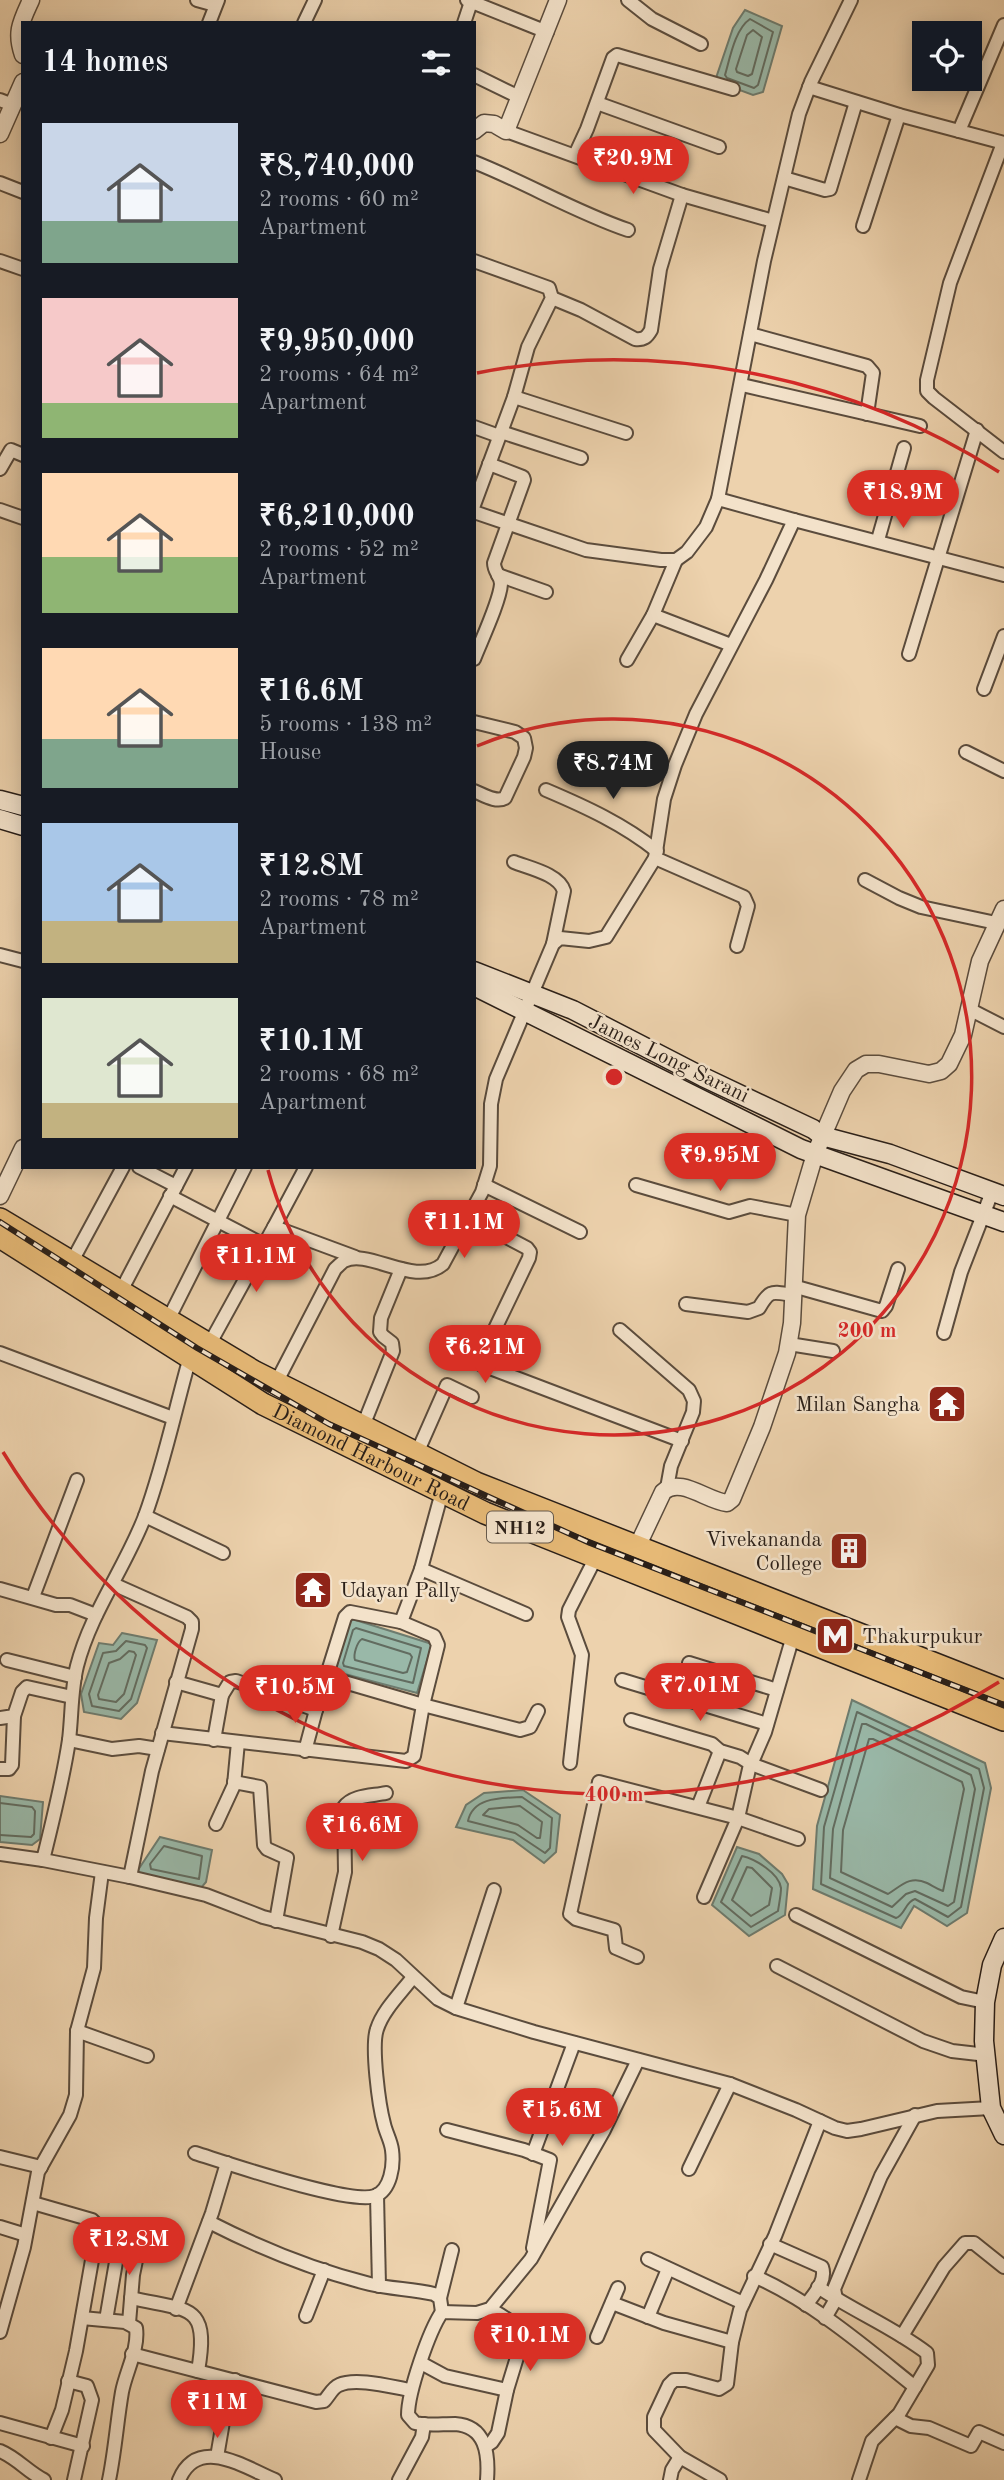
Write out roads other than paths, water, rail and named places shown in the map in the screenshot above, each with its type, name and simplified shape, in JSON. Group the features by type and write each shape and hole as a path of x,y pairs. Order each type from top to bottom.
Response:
{"highway":[{"name":"Diamond Harbour Road","path":"0,1219 190,1357 263,1404 485,1513 1004,1720"},
{"name":"Diamond Harbour Road","path":"0,1237 68,1270 121,1291 251,1370 476,1483 1004,1691"},
{"path":"239,1389 251,1370"},
{"path":"698,1598 707,1576"}],"main road":[{"path":"0,800 21,805"},
{"path":"0,819 21,825"},
{"path":"476,972 573,1010 703,1077 813,1129 822,1136 890,1154 998,1194"},
{"name":"James Long Sarani","path":"476,987 814,1154 1004,1222"},
{"path":"1004,1938 992,1965 985,2002 984,2041 991,2108 1004,2135"}],"street":[{"path":"21,48 18,38 20,23 31,0"},
{"path":"197,0 216,2 210,21"},
{"path":"305,21 315,0"},
{"path":"506,131 558,0"},
{"path":"628,0 669,29 701,44"},
{"path":"627,660 653,615 676,560 687,552 706,527 718,499 773,221 799,114 809,87 851,0"},
{"path":"464,21 469,1 547,32"},
{"path":"959,131 1004,25"},
{"path":"575,155 617,55 733,89"},
{"path":"476,76 519,97"},
{"path":"0,134 7,102 21,84"},
{"path":"809,87 1003,143 950,283 927,380 927,391 1004,452"},
{"path":"784,178 825,190 830,189 856,102"},
{"path":"597,103 719,147"},
{"path":"863,226 899,115"},
{"path":"476,129 484,123 494,124 506,131 682,195 773,221"},
{"path":"476,163 601,221 628,230"},
{"path":"0,183 21,191"},
{"path":"552,298 582,310 635,339 642,340 648,336 660,269 682,195"},
{"path":"0,261 21,268"},
{"path":"476,262 549,288 552,298 528,347 514,397 476,500"},
{"path":"750,334 867,366 873,373 867,414"},
{"path":"741,385 920,426"},
{"path":"514,397 626,433"},
{"path":"476,428 581,458"},
{"path":"909,654 977,430"},
{"path":"0,441 19,453"},
{"path":"878,540 904,449"},
{"path":"0,468 11,450 19,453"},
{"path":"476,654 499,592 500,579 494,569 494,563 510,525 524,480 523,477 489,464"},
{"path":"718,499 1004,575"},
{"path":"0,510 21,517"},
{"path":"476,513 586,550 676,560"},
{"path":"552,944 560,938 589,941 606,937 656,855 664,799 696,714 794,520"},
{"path":"498,575 546,592"},
{"path":"653,615 731,645"},
{"path":"984,689 1004,636"},
{"path":"476,722 515,732 524,738 526,748 505,798 495,799 476,792"},
{"path":"966,752 1004,771"},
{"path":"546,790 595,810 620,824 656,855 744,897 748,906 737,946"},
{"path":"274,1227 356,1258 401,1269 424,1272 436,1270 443,1264 484,1185 490,1166 491,1104 496,1079 552,944 564,891 563,886 554,878 514,862"},
{"path":"638,1545 663,1492 673,1485 719,1502 727,1503 732,1499 781,1376 789,1344 797,1215 814,1154 848,1080 856,1070 866,1064 929,1074 942,1071 957,1051 980,961 1000,916 921,907 865,880"},
{"path":"0,955 21,960"},
{"path":"969,1009 1004,1027"},
{"path":"0,1196 21,1152"},
{"path":"68,1270 122,1169"},
{"path":"142,1169 218,1220 264,1245"},
{"path":"121,1291 185,1169"},
{"path":"168,1320 244,1169"},
{"path":"209,1345 305,1169"},
{"path":"484,1185 580,1232"},
{"path":"636,1185 729,1212 750,1206 797,1215"},
{"path":"944,1334 961,1272 984,1215 998,1194"},
{"path":"468,1217 530,1252 482,1356 482,1365 682,1441"},
{"path":"276,1383 335,1269 344,1261 356,1258"},
{"path":"363,1426 393,1351 392,1343 383,1336 380,1325 401,1269"},
{"path":"686,1304 748,1312 759,1308 769,1294 793,1290 882,1311 898,1269"},
{"path":"620,1330 689,1390 694,1401 693,1412 671,1466 667,1488"},
{"path":"789,1344 833,1351"},
{"path":"0,1353 173,1418"},
{"path":"43,1860 69,1740 75,1677 85,1642 96,1615 131,1551 145,1516 165,1457 190,1357"},
{"path":"417,1454 447,1385 472,1397"},
{"path":"33,1597 77,1480"},
{"path":"401,1622 421,1569 442,1492"},
{"path":"145,1516 223,1553"},
{"path":"569,1763 582,1655 568,1618 569,1610 596,1557"},
{"path":"421,1569 526,1614"},
{"path":"113,1584 187,1617 192,1622 158,1749 130,1877"},
{"path":"0,1589 56,1605 70,1605 96,1615"},
{"path":"162,1733 304,1751 411,1760 438,1645 437,1639 401,1622 350,1612 345,1617 304,1751"},
{"path":"704,1897 738,1818 751,1764 767,1724 793,1636"},
{"path":"7,1660 75,1677"},
{"path":"689,1663 777,1690"},
{"path":"327,1677 520,1730 530,1727 538,1711"},
{"path":"622,1680 767,1724"},
{"path":"214,1740 222,1695 230,1682 236,1681 316,1710"},
{"path":"176,1682 222,1695"},
{"path":"0,1769 9,1769 12,1765 14,1716 22,1692 27,1687 72,1697"},
{"path":"0,1718 14,1716"},
{"path":"631,1720 712,1744 720,1751 821,1790"},
{"path":"69,1740 112,1749 139,1746 158,1749"},
{"path":"216,1824 234,1782 238,1742"},
{"path":"0,1746 14,1749"},
{"path":"698,1807 720,1751"},
{"path":"234,1782 260,1787 264,1845 287,1858 276,1921"},
{"path":"637,1957 616,1948 614,1930 576,1919 570,1914 599,1782 738,1818 798,1839"},
{"path":"331,1936 345,1872 344,1807 355,1799 386,1793"},
{"path":"0,1854 130,1877 206,1895 276,1921 362,1942 396,1960 438,1999 456,2008 730,2084 835,2129 861,2129 937,2111 991,2108"},
{"path":"0,2332 6,2283 26,2235 35,2182 70,2115 76,2095 77,2031 94,1968 96,1918 102,1872"},
{"path":"456,2008 494,1890"},
{"path":"796,1914 961,1997 985,2002"},
{"path":"777,1966 923,2041 952,2051 987,2055"},
{"path":"195,2153 341,2195 373,2197 383,2192 389,2181 392,2150 380,2104 376,2031 382,2018 413,1977"},
{"path":"77,2031 147,2056"},
{"path":"533,2154 575,2043"},
{"path":"442,2312 477,2313 490,2309 531,2259 604,2130 638,2060"},
{"path":"689,2169 730,2084"},
{"path":"825,2318 836,2299 834,2289 881,2176 915,2115"},
{"path":"720,2480 680,2458 654,2430 653,2423 669,2385 674,2380 724,2388 729,2378 732,2342 743,2303 820,2121"},
{"path":"447,2130 550,2160 531,2259"},
{"path":"0,2157 41,2167"},
{"path":"177,2309 227,2163"},
{"path":"377,2195 379,2286"},
{"path":"33,2203 87,2218 98,2226 137,2229 141,2236 134,2266 129,2323"},
{"path":"209,2222 248,2242 324,2270 379,2286 423,2292 440,2298"},
{"path":"51,2438 62,2410 98,2226"},
{"path":"0,2227 26,2235"},
{"path":"106,2320 122,2227"},
{"path":"902,2336 944,2267 965,2243 974,2243 1004,2267"},
{"path":"770,2244 822,2267 824,2274 806,2305"},
{"path":"452,2249 440,2298 442,2312 432,2330 410,2390 408,2415 415,2423 463,2425 481,2436 486,2446 487,2480"},
{"path":"648,2259 743,2303"},
{"path":"648,2317 668,2269"},
{"path":"306,2316 324,2270"},
{"path":"754,2276 785,2291 825,2318 915,2387"},
{"path":"818,2287 902,2336 927,2353 929,2358 928,2365 895,2418 872,2441 859,2480"},
{"path":"597,2337 618,2288"},
{"path":"131,2298 177,2309 192,2314 198,2320 202,2330 198,2371"},
{"path":"612,2303 648,2317 732,2342"},
{"path":"486,2446 498,2433 507,2390 521,2350 522,2335 513,2323 490,2309"},
{"path":"82,2318 129,2323 136,2328 121,2396 118,2434 109,2480"},
{"path":"132,2354 320,2402 328,2398 335,2387 347,2383 410,2390"},
{"path":"421,2362 445,2376 507,2390"},
{"path":"217,2457 224,2416 235,2380"},
{"path":"68,2381 87,2386 91,2392 90,2415 74,2480"},
{"path":"895,2418 911,2427 929,2428 971,2446 979,2432 1004,2444"},
{"path":"0,2423 83,2446"},
{"path":"399,2480 422,2437 424,2424"},
{"path":"0,2451 44,2480"},
{"path":"179,2480 187,2464 195,2459 217,2457 238,2463 272,2479"},
{"path":"670,2480 672,2470 680,2458"}],"water":[{"path":"745,10 782,26 763,92 753,95 715,81 733,28"},
{"path":"349,1618 432,1644 417,1693 333,1671"},
{"path":"122,1633 157,1640 137,1703 121,1719 84,1712 81,1694 99,1643 113,1645"},
{"path":"852,1700 985,1763 991,1788 967,1913 947,1926 914,1906 901,1928 813,1889 817,1826"},
{"path":"523,1790 560,1815 556,1852 544,1863 513,1840 456,1827 466,1805 484,1793"},
{"path":"0,1796 43,1802 40,1839 32,1845 0,1842"},
{"path":"160,1837 212,1850 206,1882 201,1888 136,1873"},
{"path":"737,1847 759,1854 782,1874 788,1884 785,1915 749,1936 712,1905"}],"railway":[{"path":"0,1222 197,1348 329,1424 590,1543 1004,1705"}],"place":[{"name":"Milan Sangha","path":"947,1404"},
{"name":"Vivekananda College","path":"849,1551"},
{"name":"Udayan Pally","path":"313,1590"},
{"name":"Thakurpukur","path":"835,1636"}]}
